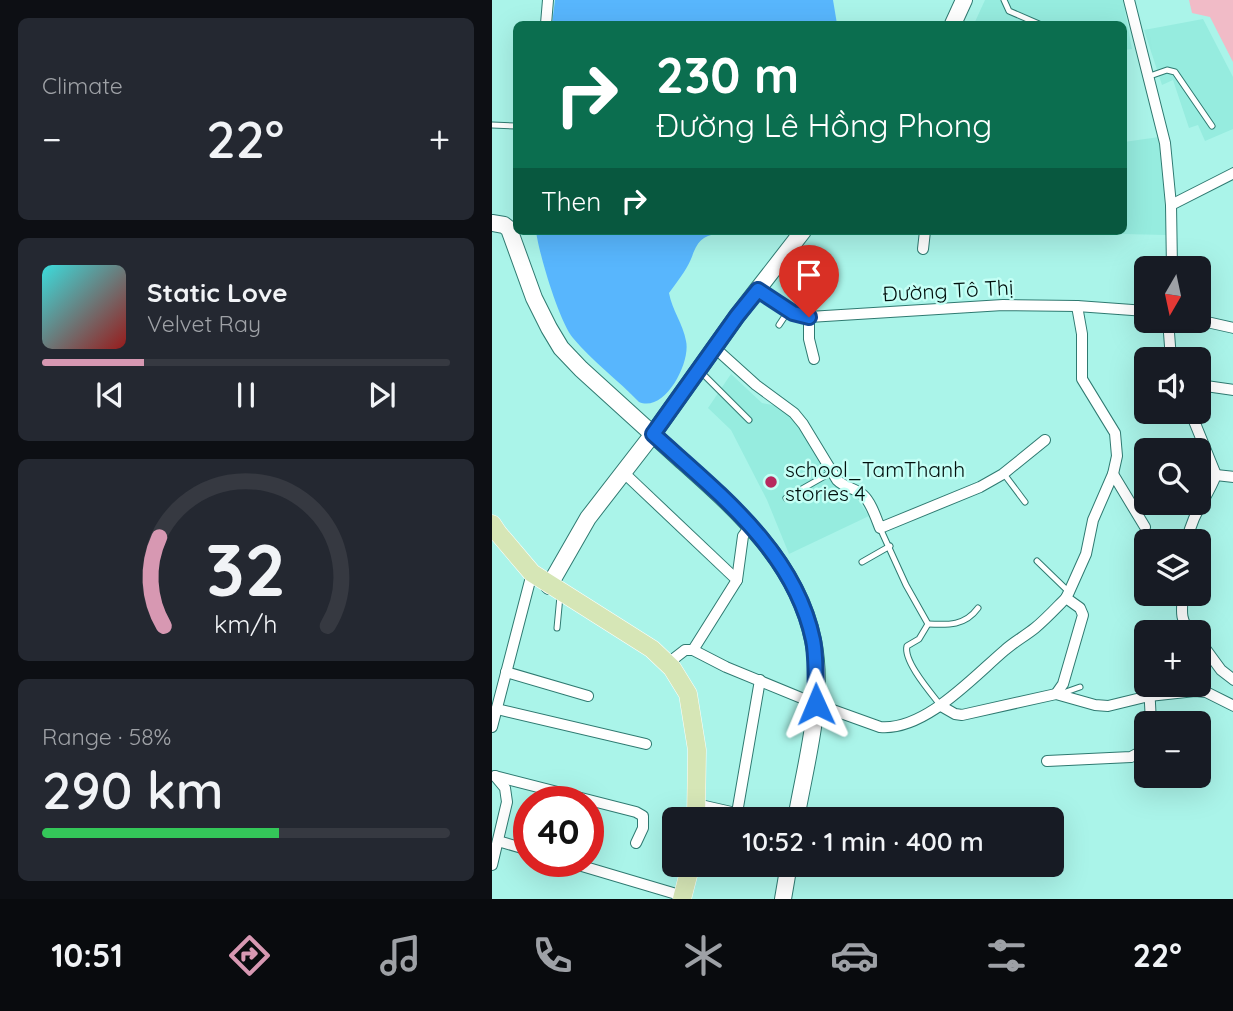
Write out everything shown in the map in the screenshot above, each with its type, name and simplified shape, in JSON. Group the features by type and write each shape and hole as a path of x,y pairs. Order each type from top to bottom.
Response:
{"main road":[{"path":"492,524 532,573 652,649 667,663 688,694 697,750 696,807"},
{"path":"682,898 688,877"}],"street":[{"path":"546,21 548,0"},
{"path":"954,21 964,0"},
{"path":"1129,0 1165,143 1171,205 1172,256"},
{"path":"1171,205 1233,173"},
{"path":"492,223 504,225 509,229 534,298 561,348 751,526 766,542 794,589 805,611 813,641 816,704 798,807"},
{"path":"555,589 588,518 800,235"},
{"path":"923,249 925,235"},
{"name":"Đường Tô Thị","path":"758,290 789,310 809,317 1003,305 1134,310"},
{"path":"667,663 685,650 693,650 726,667 816,704 880,727 890,728 900,726 941,706 1008,647 1036,627 1068,595 1086,554 1100,501 1113,474 1117,456 1115,433 1082,379 1082,334 1078,306"},
{"path":"809,317 809,339 814,359"},
{"path":"1211,323 1233,328"},
{"path":"715,348 756,385 794,413 844,487 866,497 880,528 980,487 1004,474 1045,440"},
{"path":"1211,387 1233,390"},
{"path":"1190,529 1202,498 1211,489 1216,475 1195,424"},
{"path":"623,472 738,580"},
{"path":"1113,474 1145,527"},
{"path":"1216,475 1233,477"},
{"path":"693,650 738,580 743,536 751,526"},
{"path":"492,727 497,709 497,685 506,672 532,573"},
{"path":"1058,694 1083,615 1068,595"},
{"path":"1211,656 1233,680"},
{"path":"506,672 588,696"},
{"path":"738,807 760,680"},
{"path":"941,706 955,714 973,714 1058,694 1107,706 1134,696"},
{"path":"1211,696 1233,706"},
{"path":"497,709 646,744"},
{"path":"1047,761 1134,755"},
{"path":"492,865 507,802 505,789 493,773"},
{"path":"493,773 636,812 643,816 636,844"},
{"path":"498,841 513,845"},
{"path":"604,873 682,898"},
{"path":"783,899 787,877"}],"lane":[{"path":"1004,0 1009,11 1032,21"},
{"path":"1147,76 1168,70 1174,72 1212,126"},
{"path":"492,125 513,125"},
{"path":"780,325 789,310"},
{"path":"699,370 749,420"},
{"path":"786,498 832,472"},
{"path":"1004,474 1025,502"},
{"path":"880,528 906,585 928,624"},
{"path":"862,562 890,547"},
{"path":"1037,561 1068,595"},
{"path":"555,589 557,628"},
{"path":"928,624 953,625 964,621 978,608"},
{"path":"928,624 919,639 907,646 905,652 911,666 941,706"},
{"path":"1058,694 1080,687"}],"shaded area":[{"path":"985,0 1123,0 1127,21 975,21"},
{"path":"1189,0 1233,0 1233,62 1210,17 1192,13"},
{"path":"1203,19 1233,77 1233,129 1205,141 1198,125 1189,128 1173,80 1162,85 1144,30"},
{"path":"1127,22 1132,49 1127,50"},
{"path":"1159,137 1166,235 1127,234 1127,142"},
{"path":"731,374 762,403 788,412 841,492 856,497 869,516 789,554 767,500 731,430 708,408"}],"water":[{"path":"555,0 833,0 836,21 552,21"},
{"path":"537,235 711,235 705,237 696,247 669,293 685,335 686,350 680,372 667,393 649,403 639,402 573,338 550,287"}],"place":[{"name":"school_TamThanh stories 4","path":"771,482"}],"route":[{"path":"809,317 793,313 758,290 653,434 739,512 766,542 805,611 813,641 816,704"}]}
